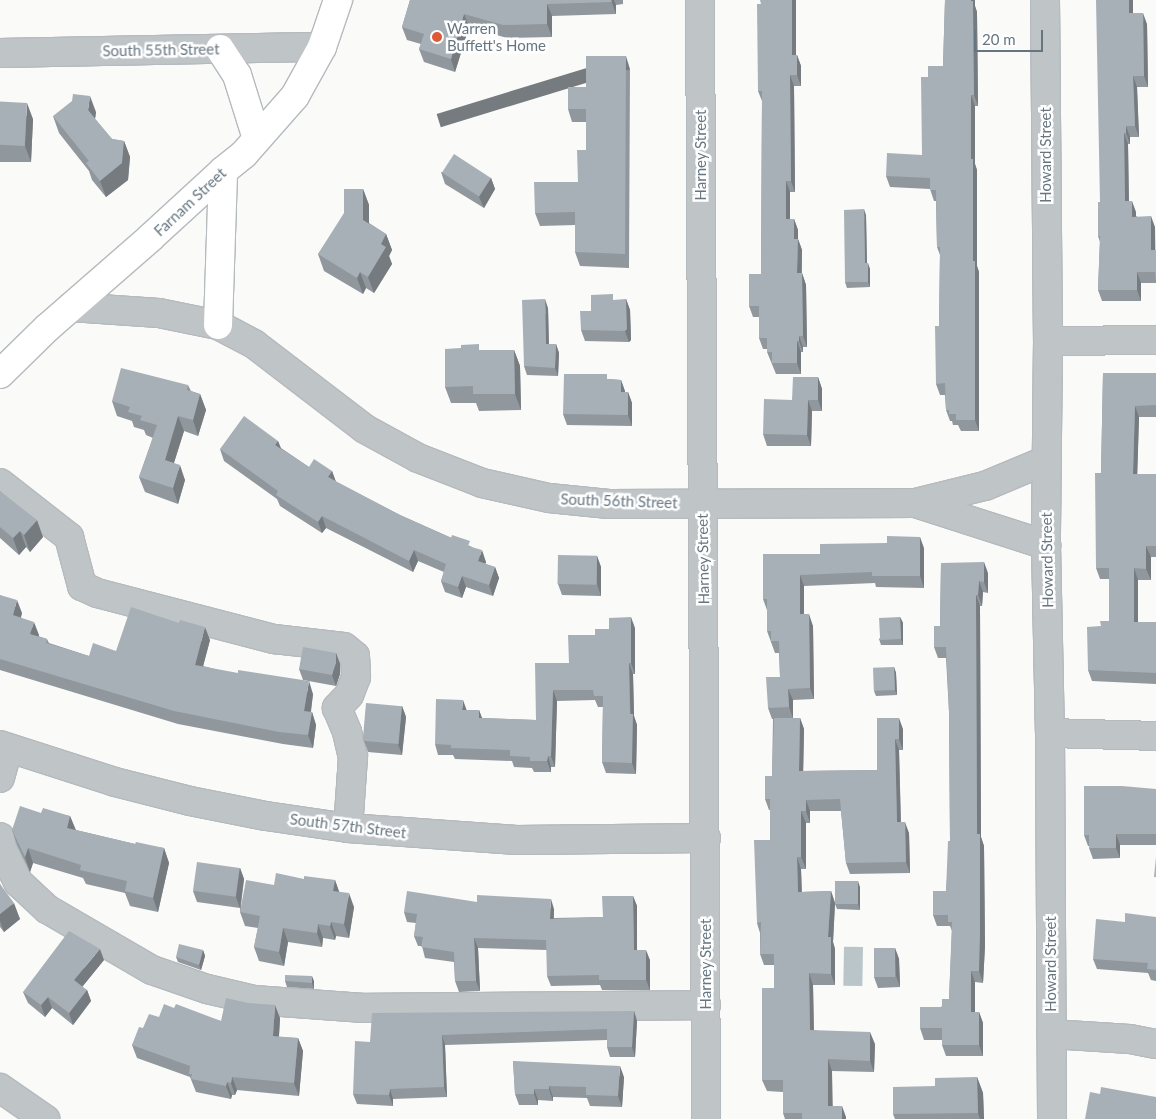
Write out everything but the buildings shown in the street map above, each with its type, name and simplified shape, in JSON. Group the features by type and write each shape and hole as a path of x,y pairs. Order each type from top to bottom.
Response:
{"main road":[{"name":"Farnam Street","path":"0,374 71,307 244,154 257,140 295,96 322,47 338,0"},
{"path":"220,49 237,75 257,140"},
{"path":"218,325 223,171"}],"street":[{"name":"Harney Street","path":"700,0 706,838 706,1119"},
{"name":"Howard Street","path":"1045,0 1048,341 1046,546 1050,733 1052,1119"},
{"name":"South 55th Street","path":"0,53 322,47"},
{"name":"South 56th Street","path":"71,307 159,312 218,325 254,344 365,429 418,458 482,483 549,498 609,504 916,503 985,486 1047,460"},
{"path":"1048,341 1156,340"},
{"path":"0,483 69,537 82,586 97,593 274,639 344,647 355,656 356,677 349,695 337,708 347,732 353,757 348,828"},
{"name":"South 56th Street","path":"916,503 1046,546"},
{"path":"1050,733 1156,736"},
{"path":"0,778 4,746"},
{"name":"South 57th Street","path":"4,746 114,782 190,801 266,816 348,828 430,836 517,840 706,838"},
{"path":"0,837 2,849 18,882 47,909 152,970 207,989 254,1000 364,1008 706,1005"},
{"path":"1051,1034 1130,1039 1156,1044"},
{"path":"0,1088 45,1119"}],"shaded area":[{"path":"844,947 863,947 862,986 843,986"}],"place":[{"name":"Warren Buffett's Home","path":"437,37"}]}
